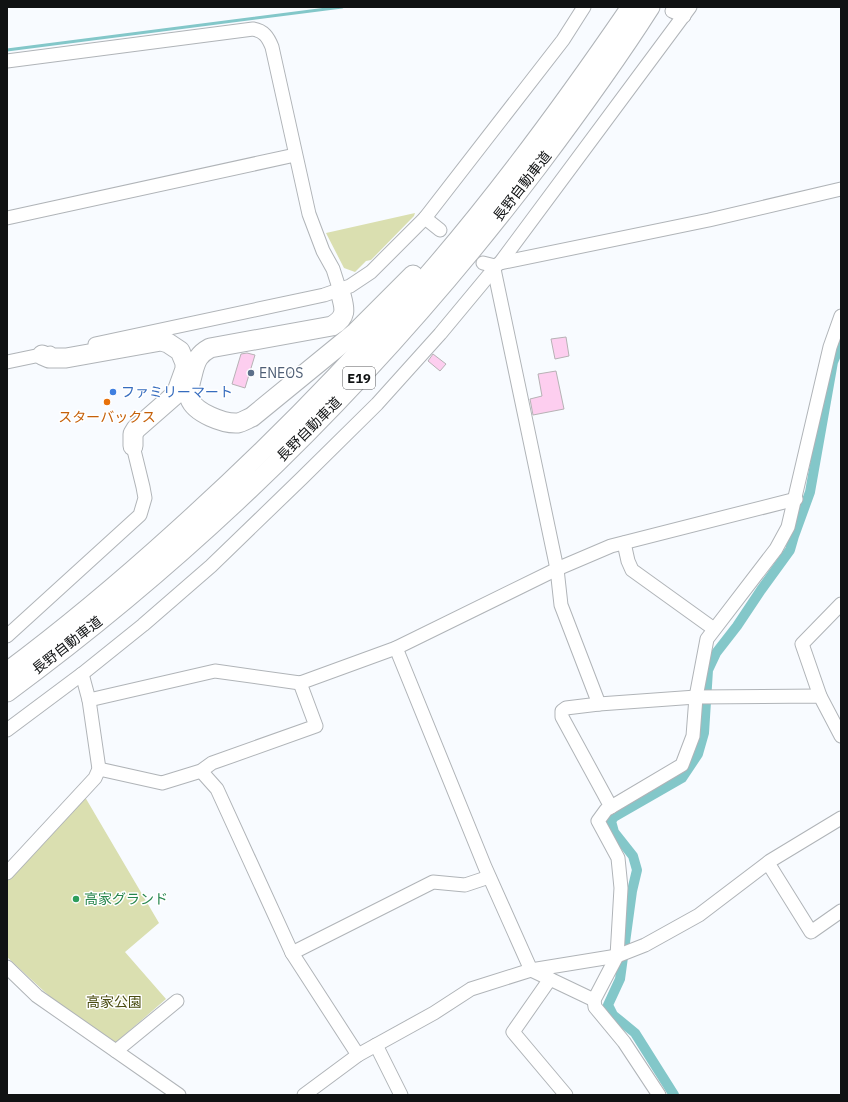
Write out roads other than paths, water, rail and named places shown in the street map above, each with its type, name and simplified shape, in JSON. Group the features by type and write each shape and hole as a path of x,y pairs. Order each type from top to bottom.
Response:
{"highway":[{"name":"長野自動車道","path":"7,672 140,565 211,500 308,407 378,332 455,244 552,119 597,57 630,7"},
{"name":"長野自動車道","path":"7,692 150,579 205,530 319,420 381,356 469,254 516,195 604,76 650,7"},
{"path":"340,290 344,304 344,314 342,319 332,326 210,348 204,351 198,357 195,364 189,392 192,404 196,409 203,413 236,423 252,417 269,404 356,332 398,290 436,250 496,178 552,119"},
{"path":"42,355 49,358 66,358 161,341 174,346 180,351 183,357 185,369 176,394 136,429 133,434 133,446"}],"street":[{"path":"7,362 318,297 350,286 371,272 425,218 563,40 584,7"},
{"path":"7,730 82,674 143,625 211,566 377,404 440,334 682,11"},
{"path":"7,61 242,30 260,30 269,39 272,47 309,214 323,251 333,269 340,290"},
{"path":"7,218 295,155"},
{"path":"493,265 709,220 841,189"},
{"path":"425,218 440,230"},
{"path":"493,265 557,568 561,605 599,704"},
{"path":"659,1095 624,1042 595,1007 594,1000 618,956 621,888 618,858 598,822 606,810 682,765 693,736 696,697 707,639 776,549 788,527 796,499 830,347 841,316"},
{"path":"174,346 210,348"},
{"path":"165,404 177,402 192,404"},
{"path":"7,636 140,515 144,506 144,487 133,446"},
{"path":"89,700 215,671 300,683 396,648 557,568 611,546 796,499"},
{"path":"624,543 628,561 632,570 714,629"},
{"path":"841,604 802,644 820,696 841,736"},
{"path":"396,648 489,877 531,970 594,1000"},
{"path":"7,873 95,778 99,769 89,700 82,674"},
{"path":"99,769 162,783 201,771 212,763 316,726 300,683"},
{"path":"611,807 562,717 562,711 566,708 599,704 696,697 820,696"},
{"path":"201,771 217,789 292,953 358,1055"},
{"path":"310,1093 358,1055 434,1013 471,989 531,970 618,956 645,946 699,915 768,863 841,818"},
{"path":"768,863 811,932 841,911"},
{"path":"292,953 433,882 465,884 489,877"},
{"path":"7,967 37,996 179,1095"},
{"path":"550,979 513,1032 566,1095"},
{"path":"116,1051 176,1001"},
{"path":"376,1045 401,1095"}],"waterway":[{"path":"7,50 342,7"},
{"path":"674,1095 635,1033 613,1015 608,1005 620,979 632,891 637,870 633,856 614,832 611,821 614,817 682,778 698,754 704,733 708,670 716,653 737,626 790,550 810,492 833,362 841,343"}],"place":[{"name":"ENEOS","path":"251,373"},
{"name":"ファミリーマート","path":"113,392"},
{"name":"スターバックス","path":"107,402"},
{"name":"高家グランド","path":"76,899"}],"park label":[{"name":"高家公園","path":"114,1002"}]}
